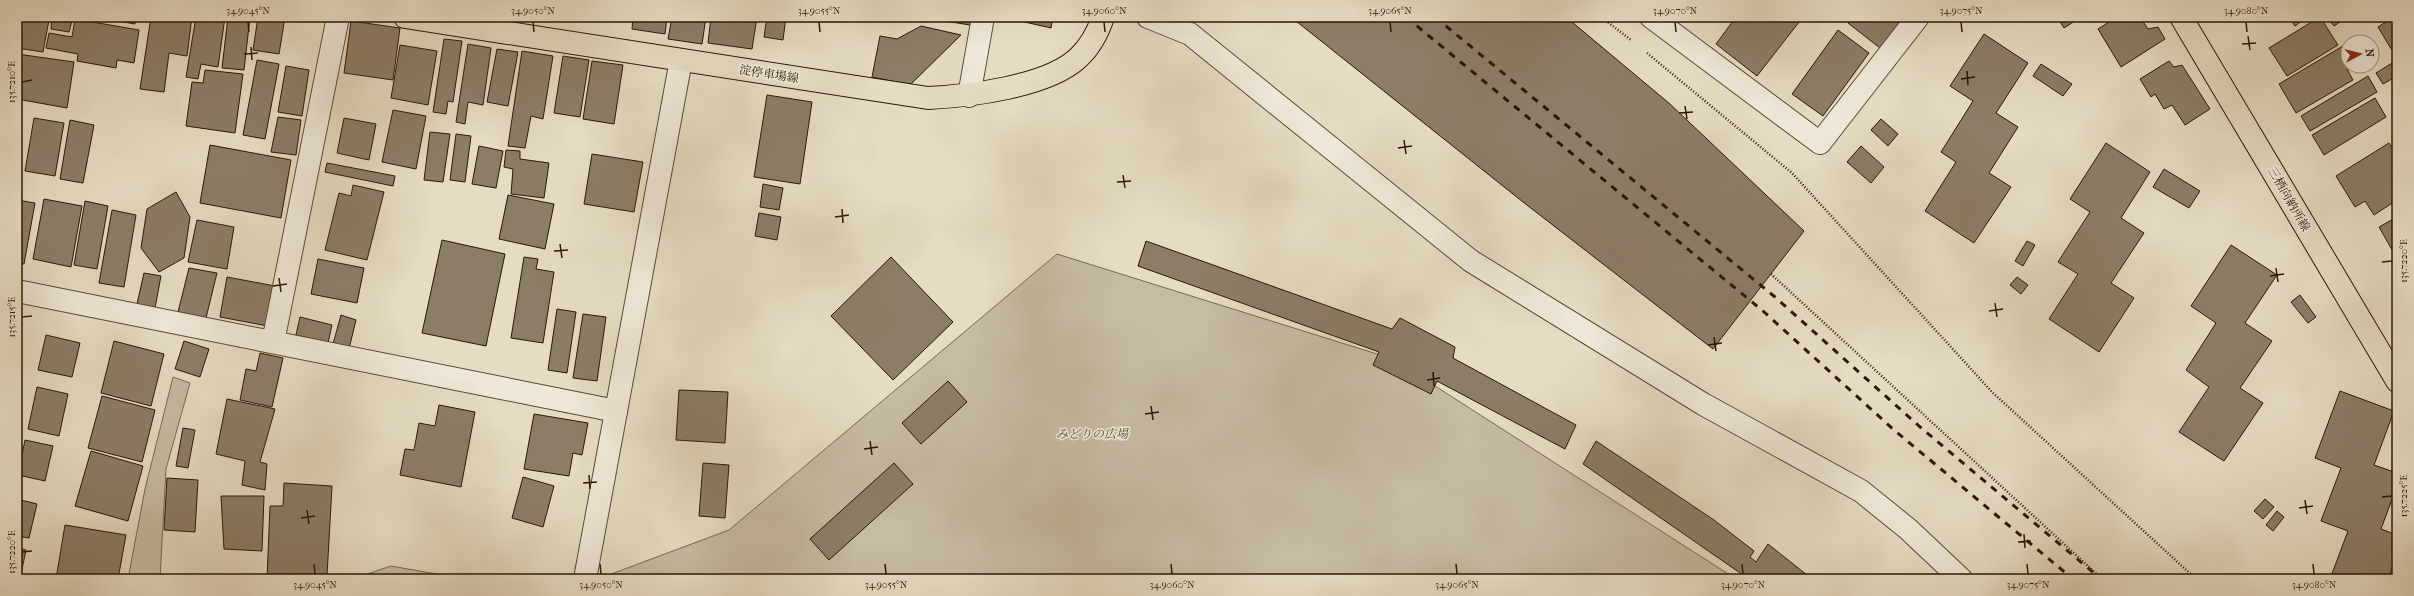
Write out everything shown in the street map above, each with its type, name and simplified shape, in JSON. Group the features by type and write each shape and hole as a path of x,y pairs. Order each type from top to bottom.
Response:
{"main road":[{"name":"淀停車場線","path":"406,17 928,98 969,96 1058,72 1078,58 1098,31 1104,17"},
{"name":"三栖向納所線","path":"2181,17 2397,381"}],"street":[{"path":"273,342 338,17"},
{"path":"969,96 982,17"},
{"path":"1148,17 1190,34 1471,261 1703,404 1861,491 1908,529 1961,579"},
{"path":"1655,18 1820,143 1918,17"},
{"path":"585,579 680,60"},
{"path":"17,291 616,411"}],"path":[{"path":"1601,17 1632,41"},
{"path":"1644,51 1792,173 1992,392 2196,579"},
{"path":"1771,274 2102,579"}],"green space":[{"name":"みどりの広場","path":"1057,254 1393,359 1736,579 598,579 729,530"},
{"path":"173,377 190,383 166,469 160,579 128,579 145,489"},
{"path":"391,566 465,579 353,579"}],"building":[{"path":"17,17 49,20 43,52 17,48"},
{"path":"52,17 73,17 69,32 51,29"},
{"path":"95,17 136,17 135,24"},
{"path":"151,17 192,17 187,56 169,53 164,92 140,89"},
{"path":"196,17 225,17 218,67 201,64 198,79 186,77"},
{"path":"228,17 250,17 244,70 222,68"},
{"path":"258,17 285,17 279,54 253,50"},
{"path":"633,17 667,17 665,34 632,29"},
{"path":"672,17 706,17 702,44 668,39"},
{"path":"711,17 757,17 752,49 708,43"},
{"path":"767,17 786,17 783,40 764,37"},
{"path":"920,17 971,17 970,25"},
{"path":"1003,17 1053,17 1051,28"},
{"path":"1291,17 1566,17 1670,104 1804,231 1713,349 1523,202"},
{"path":"1736,17 1803,17 1757,76 1716,44"},
{"path":"1853,17 1905,17 1880,48 1848,23"},
{"path":"2057,17 2081,17 2064,28"},
{"path":"2117,17 2140,17 2148,29 2158,27 2165,39 2121,67 2098,29"},
{"path":"2289,17 2307,17 2295,26"},
{"path":"2320,17 2338,45 2287,76 2269,48"},
{"path":"2327,17 2348,17 2334,26"},
{"path":"2394,17 2397,17 2396,57 2378,27"},
{"path":"75,19 139,30 134,63 117,60 116,68 77,61 78,54 46,48 49,33 72,37"},
{"path":"351,21 400,28 393,80 344,73"},
{"path":"921,26 961,35 910,85 872,77 880,36 897,39"},
{"path":"1838,30 1869,53 1823,116 1792,94"},
{"path":"1984,34 2028,63 1996,113 2018,127 1989,173 2011,187 1974,243 1925,211 1956,162 1941,152 1973,101 1950,86"},
{"path":"444,39 462,41 453,102 448,101 446,114 433,112"},
{"path":"468,44 491,48 483,105 468,102 465,124 456,122"},
{"path":"400,45 437,51 428,105 391,98"},
{"path":"2340,48 2340,74 2350,74 2353,80 2296,113 2279,84"},
{"path":"497,49 518,52 508,106 487,102"},
{"path":"522,51 553,56 543,119 531,116 525,148 508,146"},
{"path":"17,54 74,62 67,108 17,99"},
{"path":"563,56 589,60 580,117 554,113"},
{"path":"257,60 279,64 265,139 243,135"},
{"path":"2397,60 2397,76 2383,84 2377,74 2380,74 2380,71"},
{"path":"592,61 623,65 614,124 583,119"},
{"path":"2169,61 2174,67 2182,65 2210,109 2185,125 2172,105 2164,109 2155,94 2151,97 2140,79"},
{"path":"2041,64 2072,84 2063,96 2033,76"},
{"path":"286,66 309,70 302,116 278,112"},
{"path":"205,70 243,74 235,133 186,126 192,82 203,83"},
{"path":"2368,76 2377,92 2310,131 2301,116"},
{"path":"767,95 812,102 800,184 754,177"},
{"path":"2375,98 2386,117 2324,155 2312,135"},
{"path":"393,110 426,116 416,169 382,162"},
{"path":"278,117 301,120 296,155 271,152"},
{"path":"34,118 64,123 55,176 25,171"},
{"path":"344,118 376,124 369,160 337,153"},
{"path":"1881,119 1898,134 1888,146 1871,130"},
{"path":"70,120 94,125 83,183 60,179"},
{"path":"430,132 450,134 443,182 424,180"},
{"path":"456,134 471,136 465,182 450,180"},
{"path":"2106,143 2150,172 2121,218 2144,233 2111,283 2134,298 2099,352 2049,319 2078,274 2058,262 2090,212 2070,199"},
{"path":"2389,143 2397,156 2397,200 2374,215 2365,201 2355,207 2336,176"},
{"path":"210,145 291,160 281,218 200,203"},
{"path":"479,146 503,151 496,188 472,184"},
{"path":"1861,146 1884,167 1871,183 1847,162"},
{"path":"506,150 520,151 520,159 549,163 544,198 511,194 513,169 504,167"},
{"path":"592,154 643,162 634,212 584,204"},
{"path":"327,163 395,176 393,186 325,172"},
{"path":"2164,169 2200,191 2189,208 2153,187"},
{"path":"763,184 783,188 779,210 760,207"},
{"path":"353,185 384,192 367,260 325,250 339,193 351,196"},
{"path":"176,192 190,217 184,258 159,272 141,248 147,209"},
{"path":"508,195 554,204 545,249 499,239"},
{"path":"44,199 82,206 71,267 33,259"},
{"path":"17,200 35,203 24,264 17,263"},
{"path":"85,201 108,206 97,269 74,265"},
{"path":"112,210 136,215 124,287 99,283"},
{"path":"759,213 781,217 777,240 755,236"},
{"path":"2397,217 2397,254 2395,255 2379,227"},
{"path":"197,220 234,227 227,269 188,262"},
{"path":"442,240 505,254 486,346 422,333"},
{"path":"1146,241 1392,329 1400,318 1455,347 1453,358 1576,425 1565,449 1437,381 1431,394 1373,365 1379,352 1138,266"},
{"path":"2027,241 2035,245 2023,266 2015,261"},
{"path":"2231,245 2277,275 2245,323 2272,341 2240,388 2263,403 2224,461 2179,432 2209,387 2186,370 2216,323 2191,306"},
{"path":"524,257 538,259 536,269 554,272 543,343 511,338"},
{"path":"891,257 953,322 893,380 831,316"},
{"path":"318,259 364,268 357,303 311,294"},
{"path":"189,268 217,273 206,318 178,312"},
{"path":"144,273 161,276 155,308 137,304"},
{"path":"227,277 275,286 268,326 220,317"},
{"path":"2017,277 2028,285 2021,294 2010,285"},
{"path":"2300,295 2316,317 2308,323 2291,302"},
{"path":"557,309 576,312 567,373 548,370"},
{"path":"583,314 606,317 597,381 573,378"},
{"path":"341,315 356,320 349,349 333,344"},
{"path":"300,317 332,325 328,343 296,335"},
{"path":"46,335 80,343 72,377 38,370"},
{"path":"114,341 164,354 151,406 101,393"},
{"path":"184,341 209,349 200,377 175,369"},
{"path":"260,353 283,358 272,407 240,400 246,369 256,371"},
{"path":"948,381 967,402 921,444 902,423"},
{"path":"37,387 68,394 59,436 28,429"},
{"path":"679,390 728,392 725,443 676,440"},
{"path":"2340,391 2394,411 2374,465 2397,473 2397,486 2381,529 2397,535 2397,555 2388,579 2330,579 2348,531 2321,521 2341,468 2315,458"},
{"path":"102,396 155,410 142,462 88,448"},
{"path":"227,399 275,409 260,462 267,464 265,490 242,485 245,461 216,454"},
{"path":"439,405 475,412 461,487 400,475 405,449 414,450 419,423 435,426"},
{"path":"534,414 588,423 582,455 573,453 569,476 524,469"},
{"path":"183,428 195,430 188,468 176,466"},
{"path":"25,440 53,446 45,481 18,475"},
{"path":"1596,441 1714,520 1754,551 1750,557 1756,562 1768,544 1812,579 1740,579 1743,575 1583,464"},
{"path":"91,451 143,466 128,521 75,506"},
{"path":"703,463 729,465 725,518 699,516"},
{"path":"894,463 913,484 829,560 810,539"},
{"path":"523,477 554,486 543,527 512,518"},
{"path":"167,478 198,480 195,532 164,530"},
{"path":"284,483 332,486 327,576 310,575 310,579 267,579 270,506 283,506"},
{"path":"221,496 264,496 262,551 224,549"},
{"path":"17,499 37,504 29,538 17,536"},
{"path":"2265,499 2274,507 2263,519 2254,511"},
{"path":"2277,511 2284,517 2273,531 2266,525"},
{"path":"65,525 126,535 118,579 56,579"},
{"path":"17,548 26,550 20,579 17,579"}],"railway":[{"path":"1406,17 1763,311 1894,430 2073,579"},
{"path":"1435,17 1775,297 1919,426 2101,579"}]}
